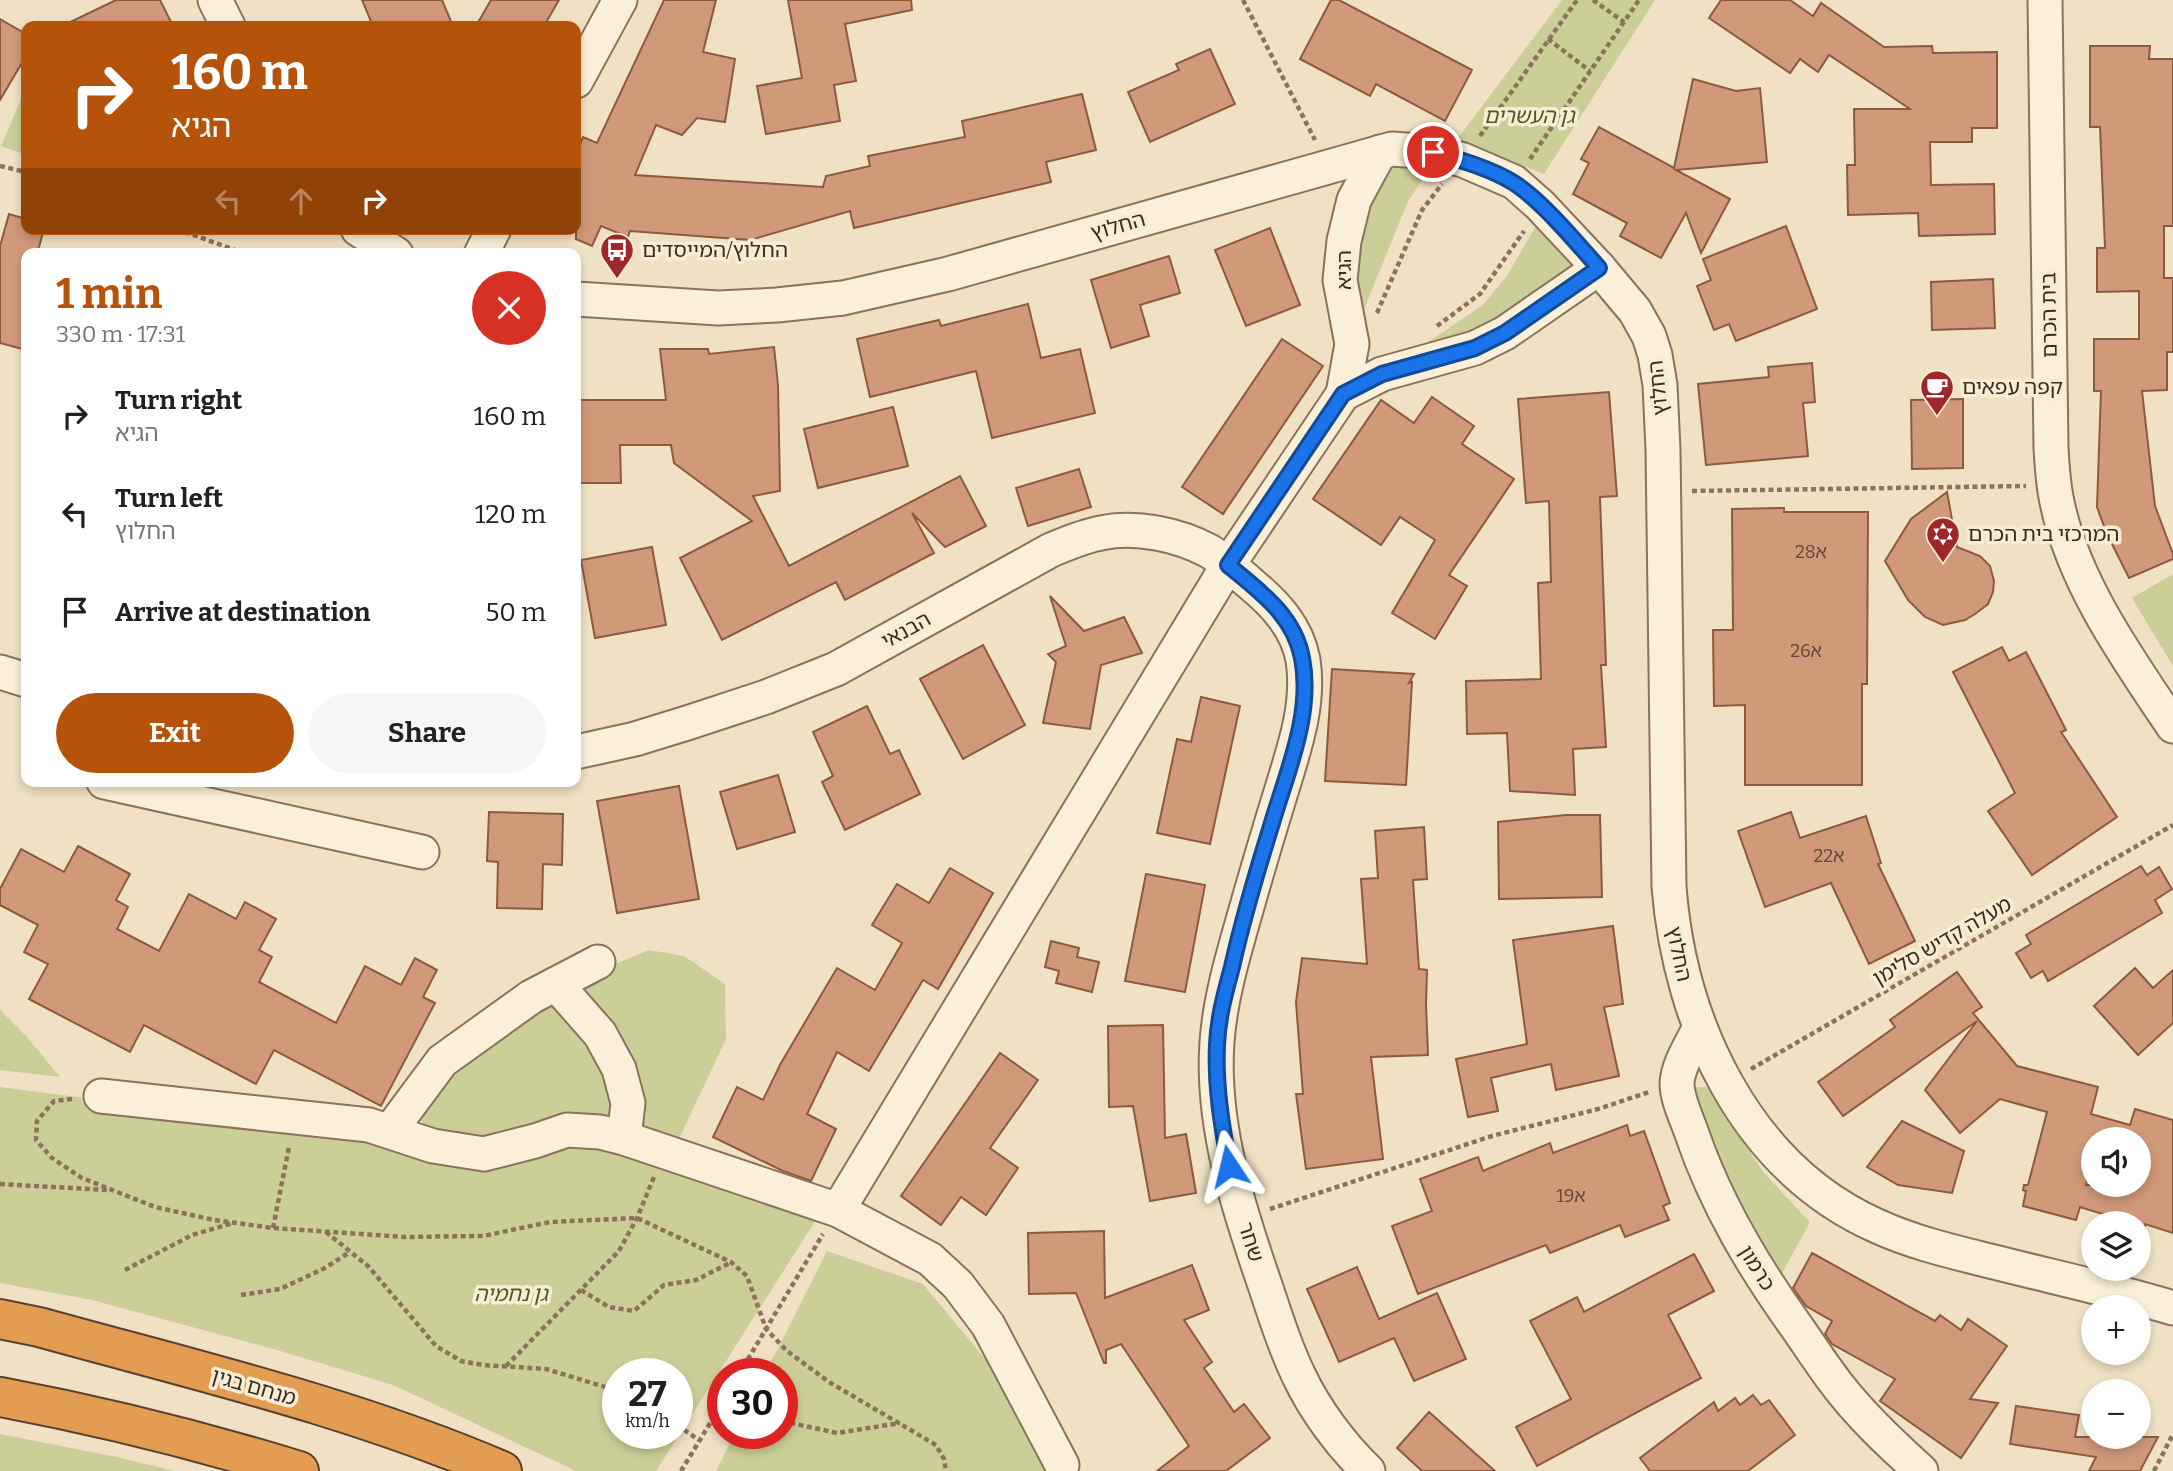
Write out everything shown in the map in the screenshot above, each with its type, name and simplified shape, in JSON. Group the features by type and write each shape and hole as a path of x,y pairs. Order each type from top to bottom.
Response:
{"highway":[{"name":"מנחם בגין","path":"0,1318 312,1404 419,1438 502,1471"},
{"path":"0,1397 138,1426 232,1450 299,1471"}],"street":[{"path":"215,0 226,21"},
{"path":"581,72 620,0"},
{"name":"בית הכרם","path":"2045,0 2050,448 2054,485 2062,523 2077,565 2121,648 2173,726"},
{"name":"החלוץ","path":"581,299 718,308 843,298 948,274 1392,149 1433,152 1463,160 1514,182 1540,205 1636,311 1655,355 1660,385 1671,919 1699,1029 1726,1084 1783,1162 1846,1211 1878,1227 1941,1249 2173,1308"},
{"name":"הגיא","path":"838,1210 1228,565 1343,394 1352,344 1340,280 1345,241 1354,200 1381,152"},
{"path":"367,235 387,248"},
{"name":"הגיא","path":"1343,394 1382,374 1475,348 1505,333 1599,268"},
{"name":"הבנאי","path":"581,751 635,739 687,723 766,697 836,669 1051,550 1077,539 1104,532 1127,530 1153,533 1210,552 1228,565"},
{"name":"שחר","path":"1228,565 1273,603 1284,618 1296,636 1303,659 1304,679 1301,720 1245,913 1220,1020 1216,1064 1219,1104 1233,1187 1284,1342 1298,1376 1312,1400 1368,1471"},
{"path":"0,672 21,678"},
{"path":"127,787 422,852"},
{"path":"390,1131 442,1061 531,997 598,962"},
{"path":"556,984 600,1034 619,1069 628,1103 624,1138"},
{"path":"1677,1082 1685,1056 1699,1029"},
{"name":"כרמון","path":"1677,1082 1702,1163 1718,1202 1747,1253 1840,1389 1892,1446 1921,1471"},
{"path":"100,1097 369,1125 433,1146 484,1154 567,1130 600,1132 838,1210 930,1259 958,1286 988,1325 1062,1465"}],"path":[{"path":"1243,0 1329,166"},
{"path":"1375,318 1422,210 1463,160 1577,0"},
{"path":"1592,0 1624,22"},
{"path":"1514,182 1640,0"},
{"path":"1548,39 1590,71"},
{"path":"0,166 21,171"},
{"path":"1427,333 1480,294 1540,205"},
{"path":"194,235 229,248"},
{"path":"1663,492 2054,485"},
{"name":"מעלה קדיש סלימן","path":"1726,1084 2173,825"},
{"path":"1242,1218 1492,1136 1598,1109 1677,1082"},
{"path":"100,1097 54,1101 37,1121 36,1140 52,1158 82,1178 155,1208 273,1228 405,1237 483,1236 550,1222 637,1218 731,1262 747,1276 766,1329 787,1350 829,1382 936,1445 944,1459 946,1471"},
{"path":"273,1228 295,1116"},
{"path":"506,1367 619,1251 637,1218 663,1151"},
{"path":"0,1184 112,1190"},
{"path":"749,1358 838,1210"},
{"path":"125,1270 192,1235 234,1223"},
{"path":"325,1232 368,1266 436,1346 461,1361 546,1369 602,1386"},
{"path":"241,1295 279,1289 323,1269 350,1252"},
{"path":"581,1290 609,1307 634,1311 664,1284 696,1280 731,1262"},
{"path":"798,1424 837,1433 900,1423"},
{"path":"681,1471 707,1427"},
{"path":"2154,1471 2173,1434"},
{"path":"693,1436 699,1440"}],"green space":[{"name":"גן העשרים","path":"1562,0 1655,0 1544,174 1455,142"},
{"path":"21,100 21,153 1,146"},
{"path":"1390,164 1431,167 1408,201 1361,317 1352,269 1354,234"},
{"path":"1538,222 1575,269 1471,337 1418,349 1483,305 1507,276"},
{"path":"2173,574 2173,666 2132,598"},
{"path":"649,950 684,956 725,984 726,1039 679,1139 437,1139 417,1116 440,1084 532,1003 581,978"},
{"path":"0,1010 27,1037 60,1077 0,1070"},
{"name":"גן נחמיה","path":"0,1087 364,1134 608,1148 816,1220 728,1358 707,1358 707,1391 693,1413 693,1358 602,1358 602,1449 670,1449 656,1471 576,1471 393,1385 277,1350 92,1300 0,1283"},
{"path":"1690,1087 1707,1087 1764,1173 1810,1222 1779,1279 1737,1217"},
{"path":"827,1251 923,1284 1078,1471 716,1471 727,1449 798,1449 798,1358 773,1358"},
{"path":"0,1434 117,1457 175,1471 0,1471"}],"building":[{"path":"116,0 160,0 170,21 72,21"},
{"path":"362,0 442,0 451,21 371,21"},
{"path":"491,0 559,0 547,21 479,21"},
{"path":"664,0 716,0 703,52 735,59 725,122 697,118 682,135 656,125 635,175 823,187 826,176 870,166 868,156 965,137 962,121 1082,94 1096,150 1046,162 1051,182 854,228 850,211 750,240 630,231 628,237 601,226 592,246 576,239 576,235 581,235 581,142 583,137 597,143"},
{"path":"788,0 911,0 912,10 845,24 856,81 834,85 840,121 766,134 757,86 802,78"},
{"path":"1331,0 1339,0 1472,70 1445,121 1376,84 1370,96 1300,59"},
{"path":"1721,0 1790,0 1813,16 1821,3 1884,47 1932,46 1933,53 1997,52 1997,128 1972,128 1972,142 1930,142 1931,185 1994,184 1995,234 1919,236 1918,213 1848,215 1847,165 1855,165 1854,109 1910,109 1829,55 1818,72 1800,59 1790,73 1709,18"},
{"path":"0,19 21,31 21,64 0,100"},
{"path":"2090,46 2150,46 2149,59 2173,59 2173,226 2164,226 2164,278 2173,278 2173,352 2167,352 2167,390 2142,391 2155,506 2173,559 2129,578 2097,507 2101,391 2094,391 2094,339 2139,339 2139,291 2097,292 2097,248 2105,248 2100,127 2090,127"},
{"path":"1210,49 1235,104 1150,142 1128,92 1179,70 1176,64"},
{"path":"1693,79 1736,91 1760,88 1767,162 1676,170 1730,199 1701,253 1686,213 1661,258 1620,236 1627,223 1573,194 1589,163 1581,159 1599,127 1674,168"},
{"path":"9,214 21,218 21,235 42,235 39,248 21,248 21,349 0,343 0,246"},
{"path":"1786,226 1817,309 1736,341 1729,324 1714,330 1697,286 1711,280 1703,259"},
{"path":"1270,228 1300,305 1246,326 1215,250"},
{"path":"1169,256 1180,293 1140,305 1149,336 1111,348 1091,280"},
{"path":"1993,279 1995,328 1932,330 1931,282"},
{"path":"1028,304 1041,358 1080,349 1095,413 992,438 976,371 870,397 857,339 939,320 941,326"},
{"path":"1282,339 1323,366 1223,514 1182,487"},
{"path":"774,347 778,385 780,491 753,496 789,566 960,476 986,526 945,547 912,513 934,553 845,600 836,582 722,640 680,558 752,521 674,463 671,445 620,445 621,483 581,483 581,400 666,400 660,349 708,349 709,354"},
{"path":"1812,363 1815,402 1803,403 1808,456 1706,465 1698,384 1769,377 1768,367"},
{"path":"1609,392 1617,496 1600,497 1606,665 1601,665 1606,747 1573,749 1575,795 1510,791 1507,733 1467,734 1466,681 1541,679 1538,583 1551,582 1549,501 1526,503 1518,399"},
{"path":"1432,397 1474,426 1462,444 1514,479 1449,575 1467,586 1435,639 1392,613 1435,540 1400,517 1381,545 1313,499 1381,400 1414,423"},
{"name":"קפה עפאים","path":"1963,399 1963,468 1912,469 1911,400"},
{"path":"893,407 908,466 818,488 804,429"},
{"path":"1079,469 1091,507 1028,526 1016,488"},
{"name":"המרכזי בית הכרם","path":"1947,492 1957,547 1980,556 1990,566 1994,581 1988,604 1965,620 1943,625 1925,617 1908,600 1885,561 1911,519"},
{"path":"1784,508 1784,512 1868,512 1867,684 1862,684 1862,785 1745,785 1745,705 1714,706 1713,630 1733,630 1732,509"},
{"path":"652,547 666,625 595,638 581,560"},
{"path":"1050,596 1084,631 1124,617 1142,653 1101,665 1090,729 1043,723 1056,662 1048,654 1066,646"},
{"path":"983,645 1025,725 963,759 920,679"},
{"path":"2002,647 2009,661 2026,652 2066,730 2061,732 2117,817 2032,875 1988,811 2015,793 1953,672"},
{"path":"1332,669 1414,674 1409,683 1412,682 1406,785 1325,781"},
{"path":"1201,697 1240,706 1210,844 1157,833 1177,739 1191,742"},
{"path":"867,706 890,754 899,750 920,794 845,830 822,782 833,776 813,732"},
{"path":"778,775 795,832 737,849 720,792"},
{"path":"679,786 699,899 617,913 597,801"},
{"path":"489,812 563,814 562,865 543,864 542,909 497,908 498,862 487,861"},
{"path":"1791,812 1800,838 1866,816 1881,863 1878,864 1915,941 1869,964 1831,883 1765,907 1738,831"},
{"path":"1566,815 1600,815 1602,897 1499,899 1498,822"},
{"path":"1424,827 1427,879 1413,880 1419,969 1427,970 1428,1055 1371,1057 1383,1159 1306,1169 1296,1094 1303,1094 1296,1002 1302,958 1367,964 1361,879 1378,878 1375,831"},
{"path":"78,846 130,874 116,900 128,907 117,929 159,951 189,894 236,919 245,902 276,919 259,950 272,957 259,982 336,1023 365,966 401,985 415,958 437,970 423,997 435,1003 381,1106 274,1050 256,1084 144,1025 130,1052 29,999 48,964 24,952 38,925 0,905 0,889 21,849 64,872"},
{"path":"2141,866 2147,875 2159,867 2172,889 2155,900 2162,913 2048,981 2043,971 2031,978 2016,953 2031,944 2026,935"},
{"path":"950,868 993,893 938,989 923,980 869,1071 837,1052 807,1114 836,1129 811,1181 783,1171 713,1137 737,1087 763,1100 781,1063 837,968 875,990 902,943 872,925 897,884 929,903"},
{"path":"1146,874 1205,885 1185,992 1125,981"},
{"path":"1613,926 1623,1004 1604,1007 1619,1076 1556,1090 1551,1064 1491,1078 1498,1111 1468,1117 1456,1059 1527,1044 1513,940"},
{"path":"1051,941 1079,948 1077,957 1099,962 1092,992 1056,983 1059,971 1045,967"},
{"path":"2135,968 2153,988 2173,970 2173,1023 2138,1055 2094,1006"},
{"path":"1957,972 1982,1007 1973,1013 2017,1066 2098,1087 2091,1114 2130,1125 2135,1109 2173,1120 2173,1233 2151,1226 2151,1211 2093,1211 2080,1207 2076,1220 2023,1206 2026,1191 2023,1190 2024,1185 2028,1185 2047,1112 2000,1099 1960,1133 1925,1090 1977,1021 1843,1116 1818,1082 1895,1027 1890,1020"},
{"path":"1163,1025 1165,1138 1186,1134 1196,1193 1150,1201 1133,1106 1109,1107 1108,1026"},
{"path":"1000,1053 1038,1080 990,1148 1018,1168 986,1215 961,1197 941,1225 901,1196"},
{"path":"1902,1121 1964,1151 1952,1193 1898,1185 1867,1167"},
{"path":"1627,1125 1630,1136 1644,1131 1670,1203 1663,1206 1669,1220 1625,1237 1620,1225 1550,1253 1546,1245 1418,1294 1392,1226 1432,1211 1420,1179 1478,1157 1483,1171 1550,1143 1553,1153"},
{"path":"1104,1231 1105,1298 1192,1265 1209,1310 1184,1320 1212,1362 1204,1368 1234,1412 1244,1404 1270,1438 1226,1471 1157,1471 1189,1446 1121,1344 1106,1350 1104,1363 1076,1293 1029,1294 1028,1233"},
{"path":"1812,1253 1935,1321 1940,1315 1961,1330 1968,1319 2007,1346 1970,1399 1998,1403 1961,1458 1880,1401 1895,1379 1832,1344 1825,1334 1832,1321 1806,1306 1793,1288"},
{"path":"1694,1254 1714,1291 1668,1315 1701,1378 1537,1466 1516,1427 1571,1399 1530,1321 1577,1297 1584,1312"},
{"path":"1357,1267 1379,1319 1437,1293 1466,1359 1414,1381 1394,1338 1339,1362 1307,1289"},
{"path":"1753,1395 1761,1405 1769,1400 1795,1435 1748,1471 1650,1471 1640,1458 1714,1402 1718,1411 1735,1398 1740,1405"},
{"path":"2016,1406 2079,1415 2075,1437 2081,1437 2081,1449 2151,1449 2151,1437 2158,1437 2140,1471 2089,1471 2096,1457 2010,1444"},
{"path":"1429,1412 1495,1471 1422,1471 1397,1448"}],"place":[{"name":"החלוץ/המייסדים","path":"617,280"},
{"name":"קפה עפאים","path":"1937,417"},
{"name":"המרכזי בית הכרם","path":"1943,564"}],"route":[{"path":"1229,1166 1216,1064 1220,1020 1245,913 1301,720 1304,679 1303,659 1296,636 1273,603 1228,565 1343,394 1382,374 1475,348 1505,333 1599,268 1540,205 1514,182 1463,160 1433,152"}]}
